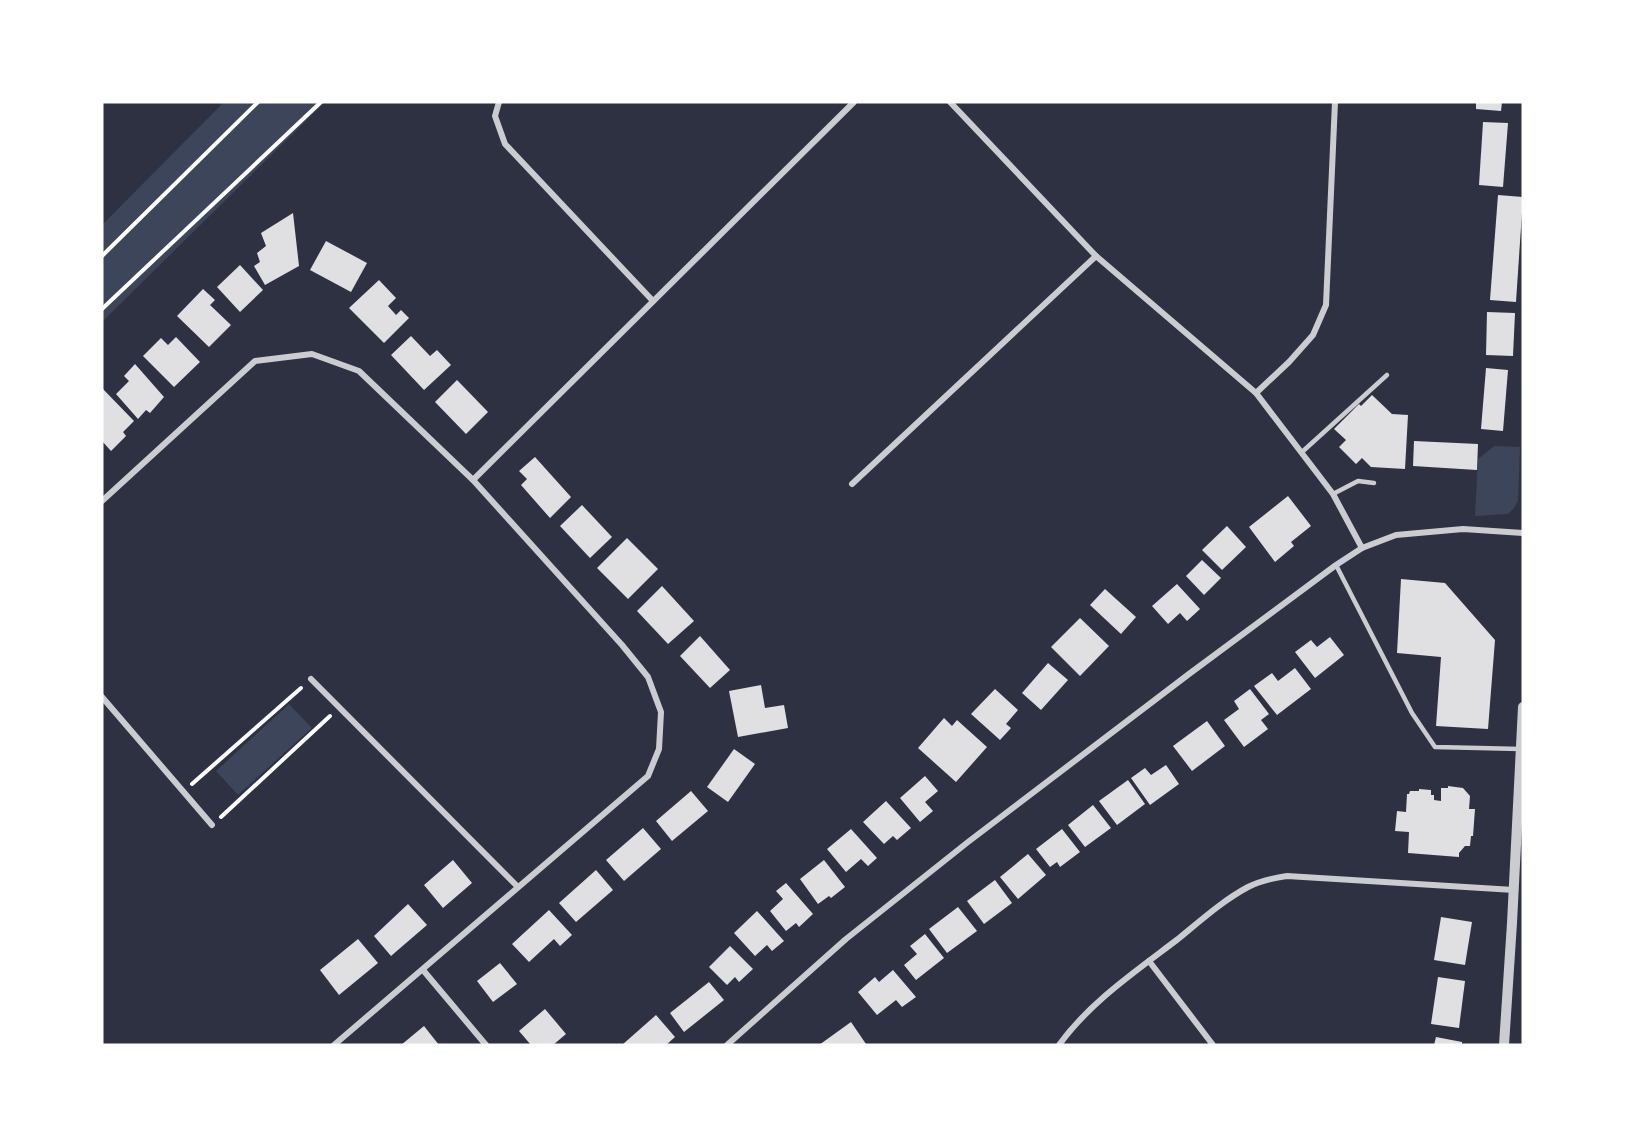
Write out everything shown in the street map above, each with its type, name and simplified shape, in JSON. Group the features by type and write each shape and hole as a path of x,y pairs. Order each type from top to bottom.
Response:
{"street":[{"path":"499,102 495,116 505,144 652,301"},
{"path":"473,480 854,102"},
{"path":"950,102 1096,256 1257,393 1333,494 1362,548"},
{"path":"1257,393 1289,362 1312,335 1326,306 1335,102"},
{"path":"852,484 1096,256"},
{"path":"102,501 255,361 312,354 359,371 473,480 622,645 648,677 661,712 659,749 648,776 334,1045"},
{"path":"727,1045 846,939 968,842 1189,674 1362,548 1396,535 1462,529 1523,533"},
{"path":"311,679 518,887"},
{"path":"102,697 212,825"},
{"path":"1504,1045 1523,707"},
{"path":"1059,1045 1071,1028 1097,1002 1224,903 1247,888 1267,879 1287,876 1514,890"},
{"path":"1149,961 1213,1045"},
{"path":"423,970 486,1045"}],"lane":[{"path":"1302,452 1387,375"},
{"path":"1333,494 1358,481 1374,483"},
{"path":"1336,566 1412,713 1436,747 1521,749"}],"path":[{"path":"102,256 258,102"},
{"path":"102,309 321,102"},
{"path":"184,791 311,679"},
{"path":"212,825 339,707"}],"shaded area":[{"path":"224,102 325,102 102,322 102,225"},
{"path":"1494,446 1520,447 1518,501 1508,514 1475,516 1478,459"},
{"path":"289,704 312,728 238,795 216,771"}],"building":[{"path":"1476,102 1502,102 1501,111 1476,109"},
{"path":"1483,122 1508,123 1503,187 1479,185"},
{"path":"1498,195 1523,197 1516,302 1490,300"},
{"path":"293,213 299,266 265,285 254,266 260,262 257,253 266,246 261,233"},
{"path":"326,241 367,263 351,292 310,270"},
{"path":"240,265 263,290 240,312 217,287"},
{"path":"379,280 396,298 388,306 396,315 401,310 409,318 384,343 349,308"},
{"path":"203,289 215,300 210,305 231,325 209,347 177,316"},
{"path":"1487,312 1515,313 1513,356 1486,355"},
{"path":"411,336 430,356 437,350 451,365 424,390 391,355"},
{"path":"176,337 200,362 174,387 143,356 161,338 168,345"},
{"path":"135,364 164,397 150,413 146,410 138,419 116,394 129,381 124,376"},
{"path":"1486,368 1508,370 1503,431 1481,429"},
{"path":"457,380 488,412 466,434 435,402"},
{"path":"102,388 134,421 123,432 126,436 111,451 102,441"},
{"path":"1372,395 1392,414 1408,415 1405,469 1371,467 1362,458 1356,464 1339,447 1346,440 1334,429 1359,404 1361,406"},
{"path":"1414,441 1478,444 1477,470 1413,466"},
{"path":"535,457 571,497 550,518 521,485 527,479 519,471"},
{"path":"1288,496 1311,526 1291,542 1294,546 1275,562 1249,527"},
{"path":"582,505 612,537 590,558 560,526"},
{"path":"1227,526 1246,547 1222,570 1202,550"},
{"path":"627,538 658,569 628,599 597,568"},
{"path":"1202,560 1221,578 1204,595 1186,576"},
{"path":"1401,579 1445,583 1495,640 1488,729 1436,726 1441,657 1397,653"},
{"path":"1177,584 1200,609 1187,621 1180,613 1168,624 1152,606"},
{"path":"662,586 694,621 668,644 637,611"},
{"path":"1105,589 1136,617 1121,634 1090,605"},
{"path":"1080,618 1109,646 1080,676 1051,647"},
{"path":"700,636 730,670 710,688 680,656"},
{"path":"1330,637 1344,655 1315,678 1295,652 1311,640 1317,647"},
{"path":"1048,663 1068,680 1041,710 1022,693"},
{"path":"1295,668 1311,689 1277,715 1254,686 1272,673 1278,681"},
{"path":"761,685 765,708 784,705 788,728 738,737 729,691"},
{"path":"995,689 1018,710 1006,724 1011,728 1000,740 971,714"},
{"path":"1250,689 1269,714 1261,720 1268,729 1244,747 1224,720 1239,709 1234,701"},
{"path":"944,718 952,726 957,720 987,747 956,782 918,748"},
{"path":"1207,721 1225,746 1192,771 1173,746"},
{"path":"734,749 755,764 728,802 707,787"},
{"path":"1166,765 1179,784 1150,805 1131,778 1145,768 1151,775"},
{"path":"925,776 938,791 925,802 933,811 920,822 900,798"},
{"path":"1128,780 1145,804 1117,825 1099,801"},
{"path":"1448,786 1463,788 1470,796 1469,809 1475,809 1470,846 1465,846 1459,853 1459,857 1408,853 1409,832 1395,831 1397,811 1406,812 1407,794 1410,791 1419,791 1419,789 1431,790 1434,800 1441,801 1441,788 1448,788"},
{"path":"691,791 708,811 672,841 656,821"},
{"path":"886,801 911,828 897,840 893,836 884,844 863,822"},
{"path":"1093,805 1111,828 1085,847 1068,825"},
{"path":"643,828 661,849 624,881 606,860"},
{"path":"851,829 877,858 868,866 861,859 846,872 827,849"},
{"path":"1062,829 1080,852 1060,867 1057,862 1050,867 1036,849"},
{"path":"1028,854 1046,875 1018,899 1000,877"},
{"path":"453,860 472,883 443,908 424,885"},
{"path":"824,860 845,887 831,898 829,896 818,904 800,879"},
{"path":"596,870 613,890 576,922 559,903"},
{"path":"995,880 1012,903 984,924 967,901"},
{"path":"786,883 813,914 799,927 796,923 786,931 770,911 783,899 776,891"},
{"path":"408,904 427,925 391,956 374,936"},
{"path":"958,907 977,931 947,953 929,929"},
{"path":"549,910 572,935 560,946 554,939 529,962 512,944"},
{"path":"757,911 784,941 772,951 767,945 755,956 734,933"},
{"path":"1441,917 1472,922 1465,965 1434,960"},
{"path":"925,934 944,958 916,980 904,965 917,954 910,946"},
{"path":"358,939 378,963 339,995 320,970"},
{"path":"730,946 753,969 739,982 735,977 727,985 709,967"},
{"path":"500,963 517,984 493,1002 477,981"},
{"path":"893,970 916,997 902,1007 896,1000 877,1015 858,992 875,977 879,982"},
{"path":"1438,977 1465,981 1459,1028 1431,1024"},
{"path":"709,982 724,1000 684,1032 670,1013"},
{"path":"545,1009 566,1034 553,1045 531,1045 519,1031"},
{"path":"656,1015 675,1037 666,1045 622,1045"},
{"path":"851,1022 865,1045 819,1045"},
{"path":"424,1026 439,1045 401,1045"},
{"path":"1436,1037 1462,1042 1462,1045 1434,1045"}]}
